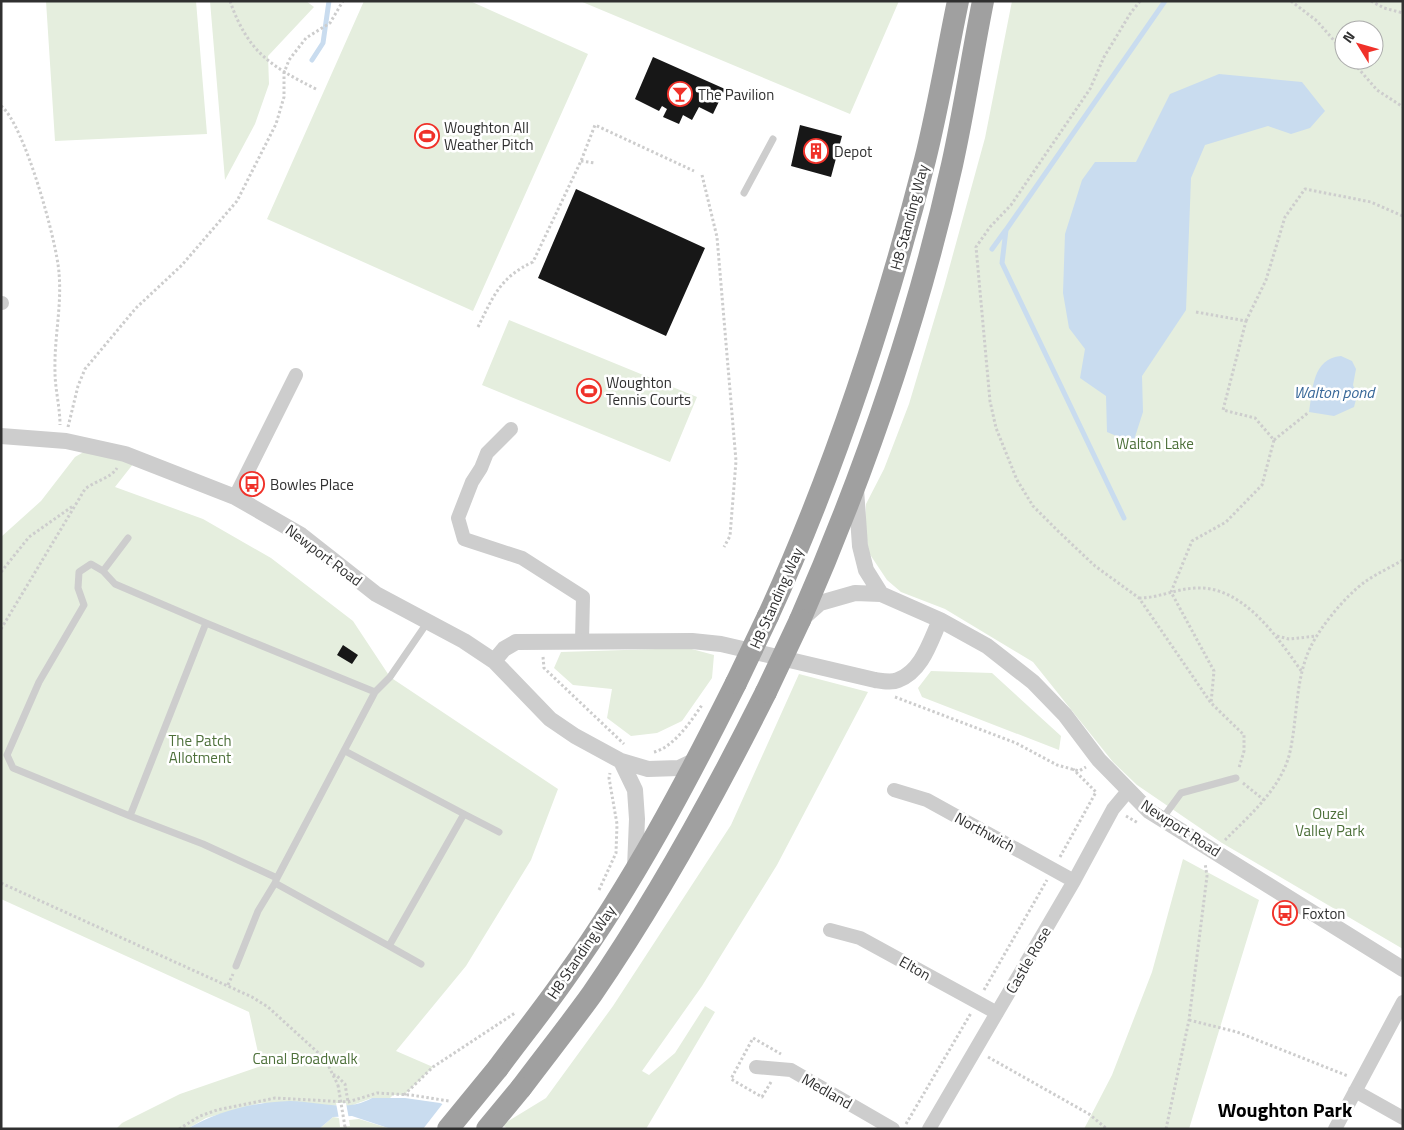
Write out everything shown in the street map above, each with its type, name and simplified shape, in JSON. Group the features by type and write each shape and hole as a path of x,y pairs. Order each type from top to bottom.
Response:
{"highway":[{"name":"H8 Standing Way","path":"448,1129 498,1068 569,973 635,870 698,759 736,684 794,560 863,378 882,316 925,158 958,1"},
{"name":"H8 Standing Way","path":"487,1129 521,1088 592,994 656,893 721,782 800,620 856,485 886,399 919,290 952,165 983,1"}],"street":[{"path":"235,497 296,375"},
{"path":"511,429 487,453 481,468 472,482 458,518 464,538 522,558 583,597 582,641"},
{"name":"Newport Road","path":"1,436 63,441 125,454 235,497 301,535 376,594 427,623 464,641 494,661 550,719 575,736 620,754 648,769 680,768 698,759"},
{"path":"856,485 860,546 866,570 880,594"},
{"path":"800,620 820,603 855,593 880,594"},
{"name":"Newport Road","path":"880,594 940,620 988,646 1033,682 1065,715 1099,760 1148,811 1215,850 1403,969"},
{"path":"494,661 504,649 516,642 692,641 722,644 875,680 897,681 911,672 924,656 940,620"},
{"path":"620,754 634,790 637,820 635,870"},
{"name":"Northwich","path":"894,790 927,800 1074,881"},
{"name":"Castle Rose","path":"929,1129 1074,881 1113,809 1128,792"},
{"name":"Elton","path":"830,930 860,938 997,1013"},
{"path":"1335,1129 1403,1002"},
{"name":"Medland","path":"756,1067 791,1070 893,1129"},
{"path":"1358,1086 1403,1118"}],"lane":[{"path":"744,193 773,139"},
{"path":"103,571 128,538"},
{"path":"375,692 206,624 115,584 103,571 91,564 79,572 78,588 84,605 39,682 7,755 13,768 203,844 276,880 420,964"},
{"path":"236,966 258,911 375,692 390,677 427,623"},
{"path":"130,816 206,624"},
{"path":"345,751 499,832"},
{"path":"1162,820 1181,793 1236,778"},
{"path":"390,946 464,814"}],"path":[{"path":"230,1 248,38 262,57 284,73 318,90"},
{"path":"63,441 85,369 136,308 182,265 237,200 276,124 284,97 284,73 289,60 306,38 330,23 344,1"},
{"path":"1140,1 1104,57 1090,90 1011,205 990,227 976,246 990,401 1007,459 1033,506 1095,566 1138,598 1211,703 1244,735 1244,751 1236,778 1264,800"},
{"path":"1291,1 1317,21 1334,41"},
{"path":"1371,1 1403,14"},
{"path":"1360,70 1377,90 1403,107"},
{"path":"1,106 17,126 25,147 42,200 59,270 61,303 55,373 63,441"},
{"path":"478,327 498,286 516,270 533,262 581,161 595,125 694,171"},
{"path":"581,161 594,163"},
{"path":"702,175 717,237 736,461 730,536 724,547"},
{"path":"1274,440 1255,418 1223,410 1246,321 1266,280 1285,217 1304,189 1371,202 1403,216"},
{"path":"1196,312 1246,321"},
{"path":"1171,592 1192,541 1226,522 1262,485 1274,440 1309,412"},
{"path":"1,629 74,506 94,482 115,471 125,454"},
{"path":"1,572 29,537 74,506"},
{"path":"1166,1129 1189,1020 1207,876 1204,864 1215,850 1264,800 1276,784 1289,756 1302,673 1306,658 1317,636 1335,612 1365,582 1403,560"},
{"path":"1138,598 1195,588 1219,591 1245,606 1276,636 1302,673"},
{"path":"1171,592 1214,672 1211,703"},
{"path":"1276,636 1289,639 1317,636"},
{"path":"542,642 544,668 620,754"},
{"path":"875,680 880,692 1016,743 1057,765 1079,771 1099,760"},
{"path":"645,754 659,750 684,730 708,698"},
{"path":"598,894 616,853 617,824 609,778 620,754 632,748"},
{"path":"904,1129 1096,792 1073,769"},
{"path":"1,883 268,1007 325,1059 338,1085 346,1128"},
{"path":"404,1095 433,1067 518,1013 514,1022"},
{"path":"1189,1020 1237,1032 1358,1086"},
{"path":"956,1039 1089,1114 1107,1129"},
{"path":"333,1074 345,1084 348,1102"},
{"path":"179,1129 200,1116 261,1099 292,1097 348,1102 377,1093 447,1100 455,1104"}],"green space":[{"path":"46,1 196,1 207,134 55,141"},
{"path":"210,1 306,1 314,7 268,56 269,84 255,124 225,180"},
{"name":"Woughton All Weather Pitch","path":"364,1 470,1 588,54 473,311 267,219"},
{"path":"580,1 899,1 850,114"},
{"name":"Walton Lake","path":"1012,1 1403,1 1403,949 1222,843 1137,785 1113,762 1033,662 945,609 901,592 887,580 869,553 865,525 866,504 884,469 909,404 944,287 985,138"},
{"name":"Woughton Tennis Courts","path":"509,320 697,397 670,462 482,385"},
{"name":"The Patch Allotment","path":"94,446 137,459 115,487 203,519 271,558 353,621 390,677 558,789 531,860 466,966 396,1051 433,1067 404,1095 393,1095 390,1098 372,1098 350,1106 261,1103 206,1118 187,1129 116,1129 122,1123 180,1094 261,1066 249,1012 1,899 1,537 41,501 75,457"},
{"path":"688,648 714,655 712,678 682,721 657,733 631,736 607,718 612,689 573,685 554,668 561,652"},
{"path":"931,671 992,673 1061,736 1059,750 922,697 918,688"},
{"path":"799,674 868,692 777,865 702,986 642,1071 649,1075 675,1053 705,1006 715,1012 646,1129 508,1129 502,1125 546,1098 613,1006 731,825"},
{"path":"1183,859 1259,900 1189,1129 1084,1129 1112,1075 1152,972"},
{"path":"333,1117 339,1118 340,1127 350,1126 349,1120 359,1119 391,1129 319,1129"}],"water":[{"name":"Walton Lake","path":"1219,74 1302,82 1325,111 1310,128 1291,134 1268,126 1205,145 1191,178 1186,310 1142,376 1143,412 1133,443 1107,432 1106,396 1080,378 1085,349 1069,328 1063,293 1065,234 1082,180 1095,162 1136,162 1170,94"},
{"name":"Walton pond","path":"1341,356 1352,361 1356,369 1353,385 1357,396 1354,407 1334,416 1309,412 1313,385 1319,369 1331,358"},
{"path":"372,1098 405,1098 440,1103 500,1129 391,1129 352,1116 333,1117 319,1129 187,1129 223,1112 263,1103 300,1101 342,1106 352,1105"}],"pier":[{"path":"444,1102 501,1126 501,1129 423,1129"},
{"path":"336,1103 346,1103 349,1119 339,1119"}],"building":[{"name":"The Pavilion","path":"653,57 725,89 713,114 699,107 692,120 683,115 679,124 663,117 667,109 662,106 659,111 635,99"},
{"name":"Depot","path":"800,125 842,136 831,177 791,166"},
{"path":"576,189 705,248 666,336 538,278"},
{"path":"343,645 358,655 352,664 337,655"}],"waterway":[{"path":"312,60 323,43 329,1"},
{"path":"1124,518 1002,263 1006,230 1165,1"},
{"path":"992,249 1005,231"}],"place":[{"name":"The Pavilion","path":"680,94"},
{"name":"Woughton All Weather Pitch","path":"427,136"},
{"name":"Depot","path":"816,151"},
{"name":"Woughton Tennis Courts","path":"589,391"},
{"name":"Bowles Place","path":"252,484"},
{"name":"Foxton","path":"1285,913"}],"district":[{"name":"Woughton Park","path":"1285,1109"}],"park label":[{"name":"Ouzel Valley Park","path":"1330,822"},
{"name":"Canal Broadwalk","path":"305,1058"}]}
